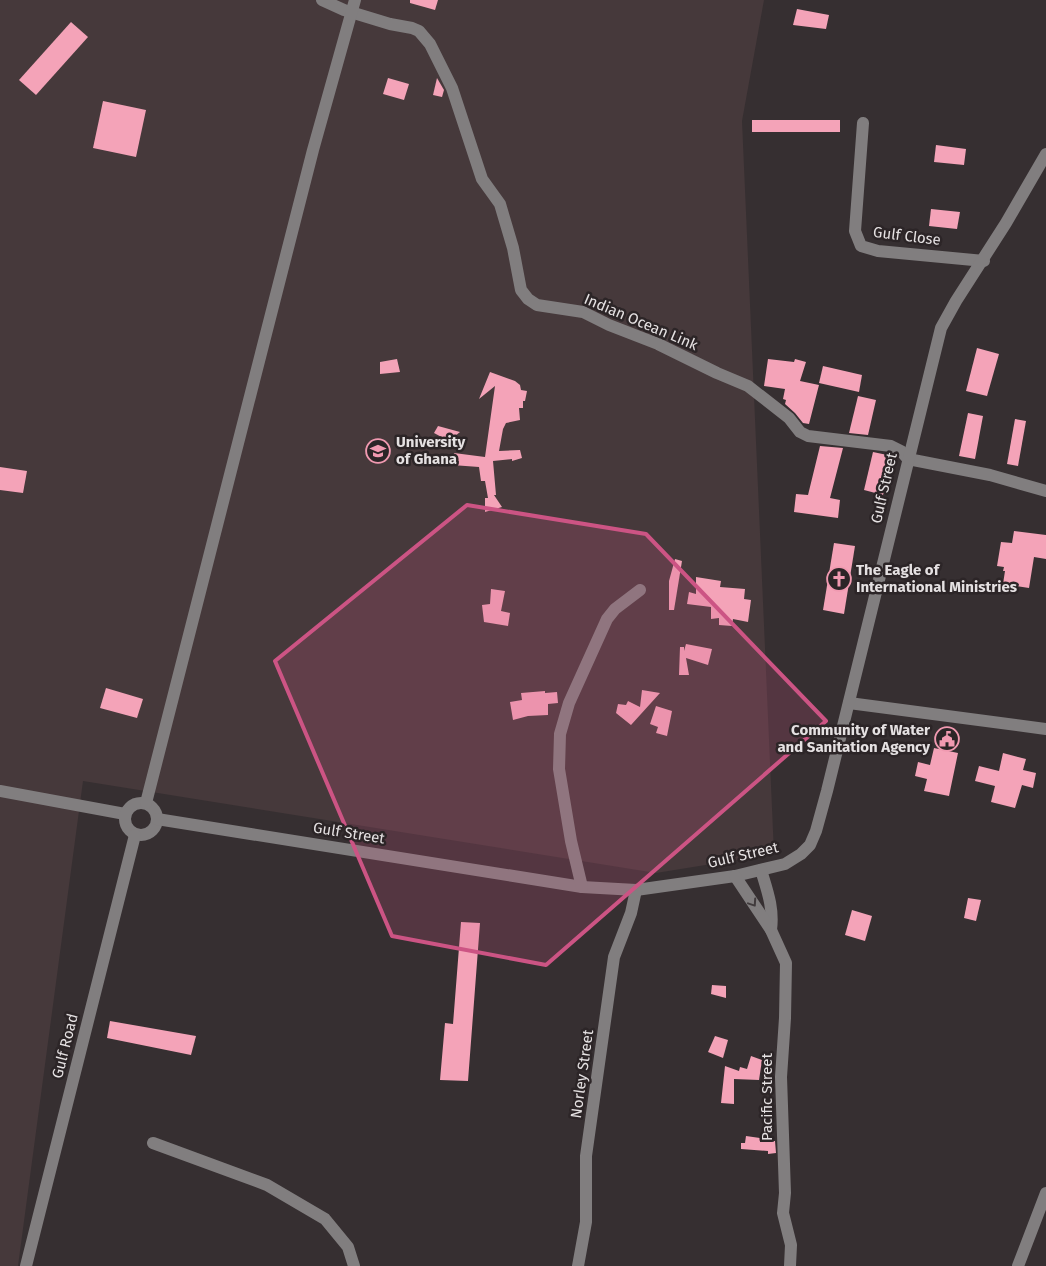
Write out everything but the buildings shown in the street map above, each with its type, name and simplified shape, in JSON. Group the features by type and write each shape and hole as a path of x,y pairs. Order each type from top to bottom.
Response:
{"street":[{"name":"Indian Ocean Link","path":"322,0 353,6 390,24 412,28 419,31 430,44 452,88 482,179 500,204 513,248 521,290 528,299 537,304 583,312 748,386 789,418 800,432 808,436 891,446 908,459 990,475 1046,491"},
{"path":"146,803 313,150 353,6"},
{"name":"Gulf Close","path":"864,123 855,231 861,246 878,251 984,260"},
{"name":"Gulf Street","path":"158,819 582,887 636,890 735,876 785,864 802,854 810,845 816,831 827,792 941,328 956,301 984,260 1046,154"},
{"path":"582,887 571,841 559,769 560,734 569,703 607,619 615,609 640,590"},
{"path":"849,703 1046,729"},
{"path":"0,791 125,814"},
{"path":"141,802 146,803 154,809 158,819 150,833 135,835 125,824 125,814 131,805 141,802"},
{"name":"Gulf Road","path":"26,1266 135,835"},
{"name":"Pacific Street","path":"761,870 771,903 771,930"},
{"name":"Pacific Street","path":"735,876 771,930 786,963 781,1077 783,1213 791,1245 790,1266"},
{"name":"Norley Street","path":"578,1266 586,1222 586,1156 614,957 631,913 636,890"},
{"path":"153,1143 267,1185 325,1219 348,1247 354,1266"},
{"path":"1018,1266 1046,1193"}],"highlighted area":[{"path":"467,505 646,534 826,721 546,965 392,936 275,661"}],"shaded area":[{"name":"University of Ghana","path":"0,0 764,0 742,121 774,854 656,873 83,781 18,1266 0,1266"}],"place":[{"name":"University of Ghana","path":"378,451"},
{"name":"The Eagle of International Ministries","path":"839,579"},
{"name":"Community of Water and Sanitation Agency","path":"947,739"}]}
